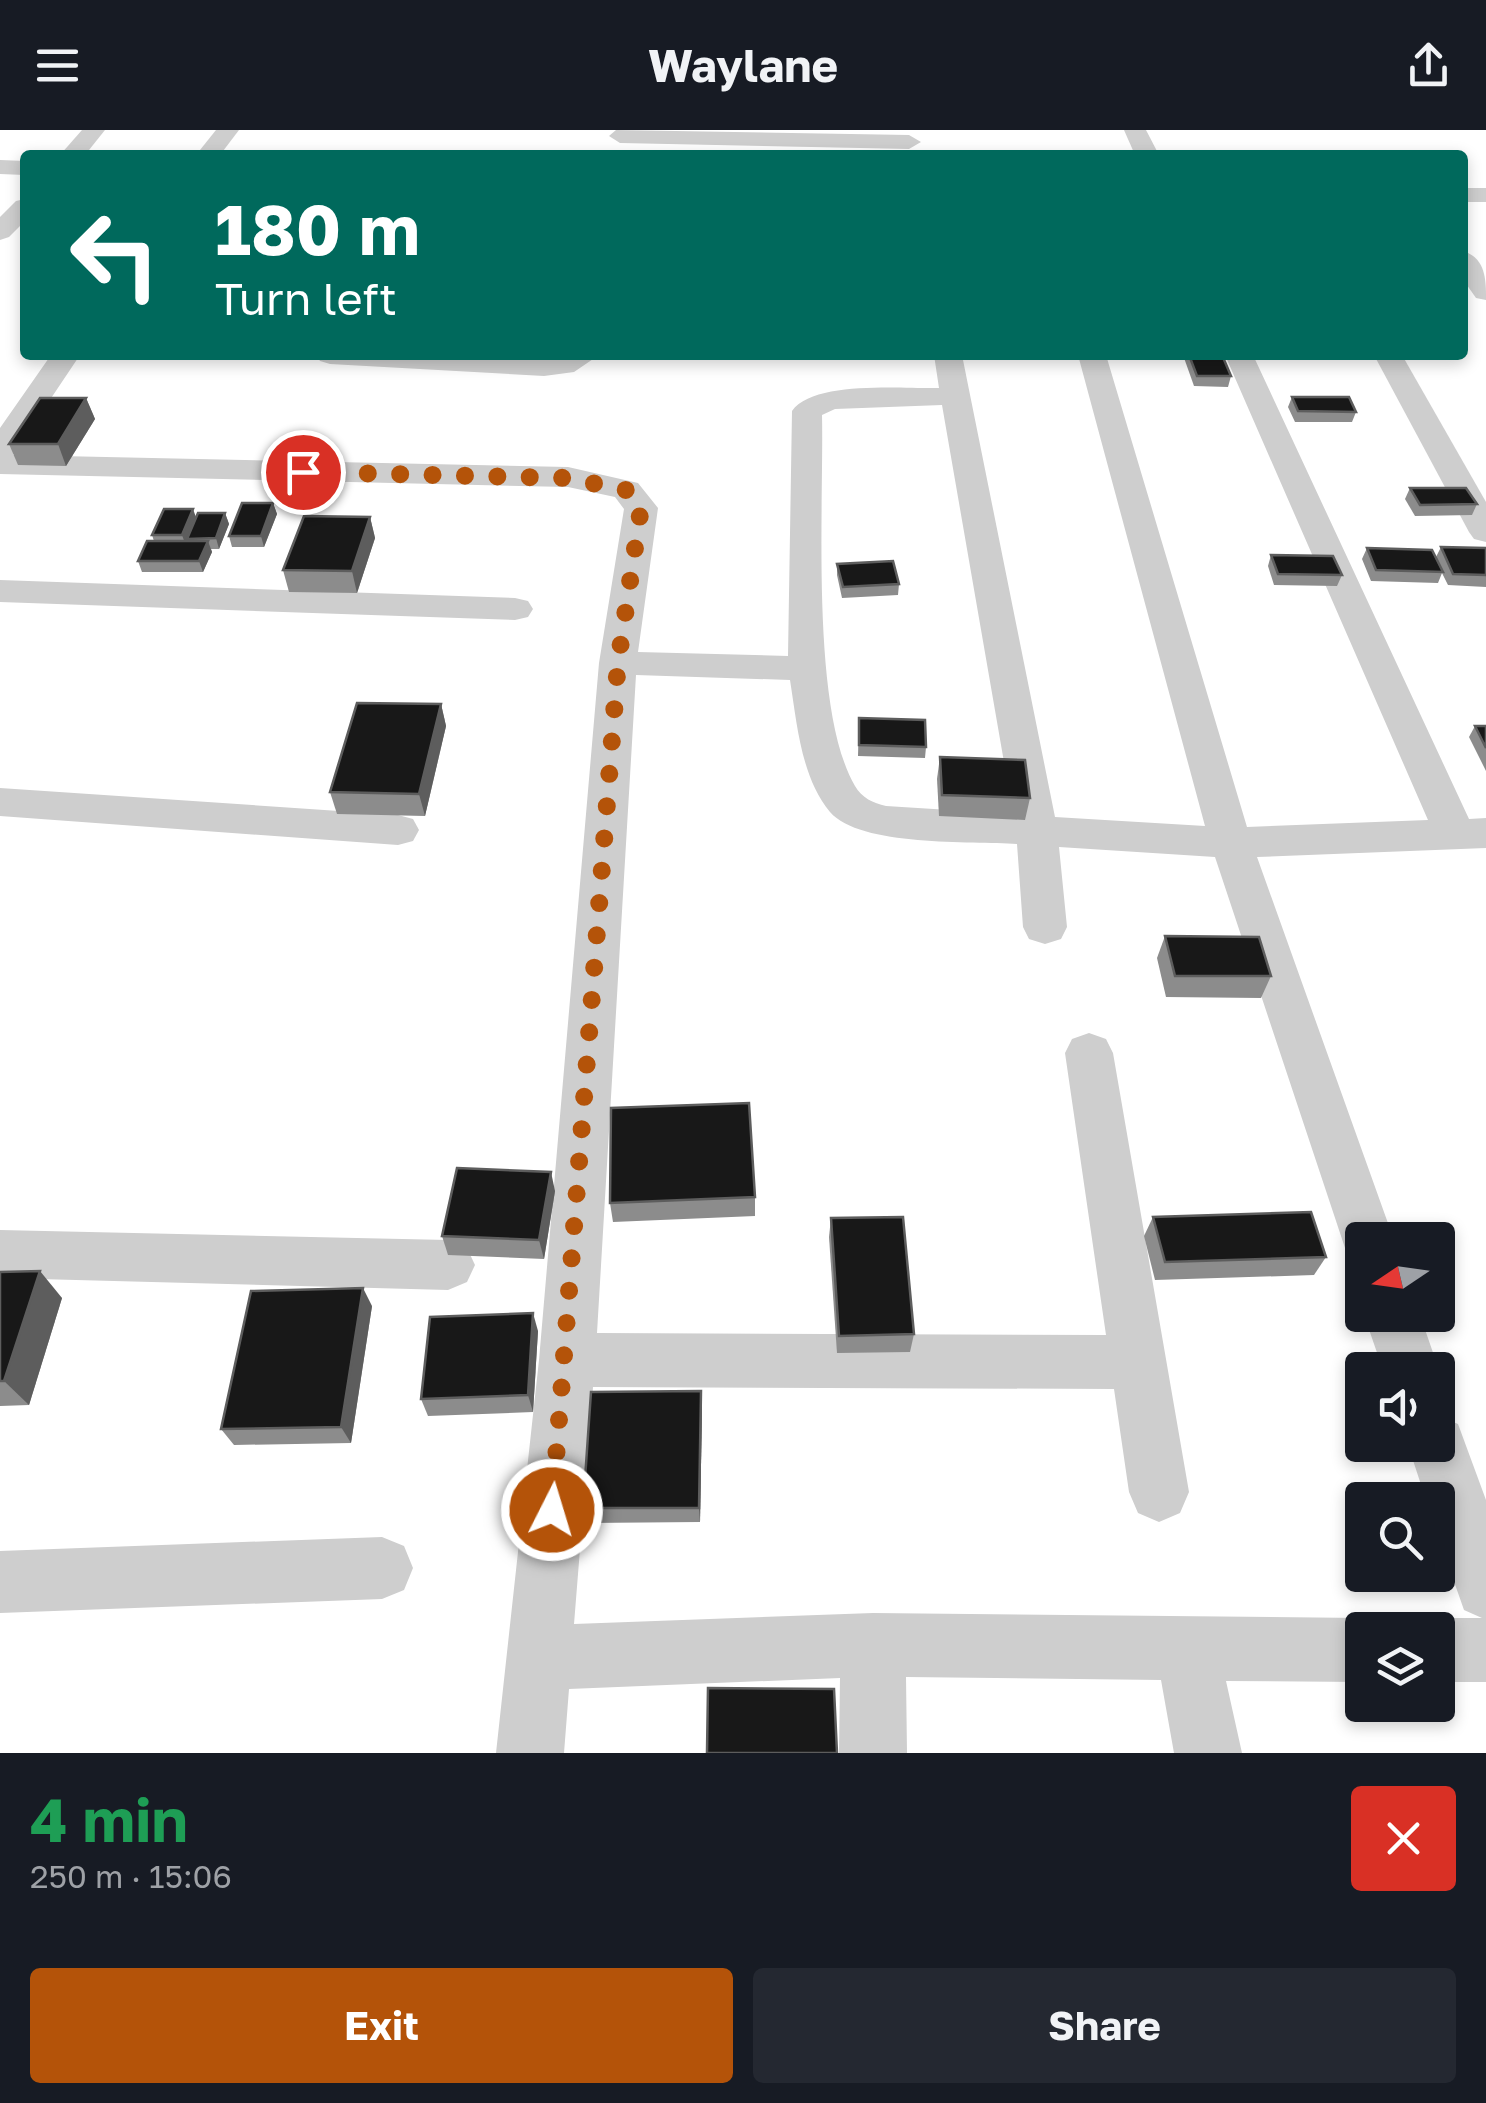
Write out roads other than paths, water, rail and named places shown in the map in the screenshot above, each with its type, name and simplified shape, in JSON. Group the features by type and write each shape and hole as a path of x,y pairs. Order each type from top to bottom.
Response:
{"street":[{"path":"76,150 94,130"},
{"path":"212,150 228,130"},
{"path":"620,140 909,142"},
{"path":"1468,267 1486,292"},
{"path":"0,451 30,384 60,360"},
{"path":"419,360 544,367 564,366 575,360"},
{"path":"949,360 1037,832 1045,927"},
{"path":"1093,360 1230,843 1361,1222"},
{"path":"956,396 829,400 806,411 806,669 828,770 837,791 854,811 886,821 1230,843 1471,834 1242,360"},
{"path":"1391,360 1486,532"},
{"path":"0,464 568,478 626,490 641,508 618,662 566,1360 530,1753"},
{"path":"0,591 515,610"},
{"path":"618,662 806,669"},
{"path":"0,802 398,830"},
{"path":"1089,1053 1159,1492"},
{"path":"0,1254 448,1265"},
{"path":"566,1360 1137,1362"},
{"path":"1443,1462 1486,1588"},
{"path":"0,1582 382,1568"},
{"path":"538,1658 872,1645 1345,1650"},
{"path":"872,1645 874,1753"},
{"path":"1187,1650 1208,1753"},
{"path":"1455,1650 1486,1650"}]}
